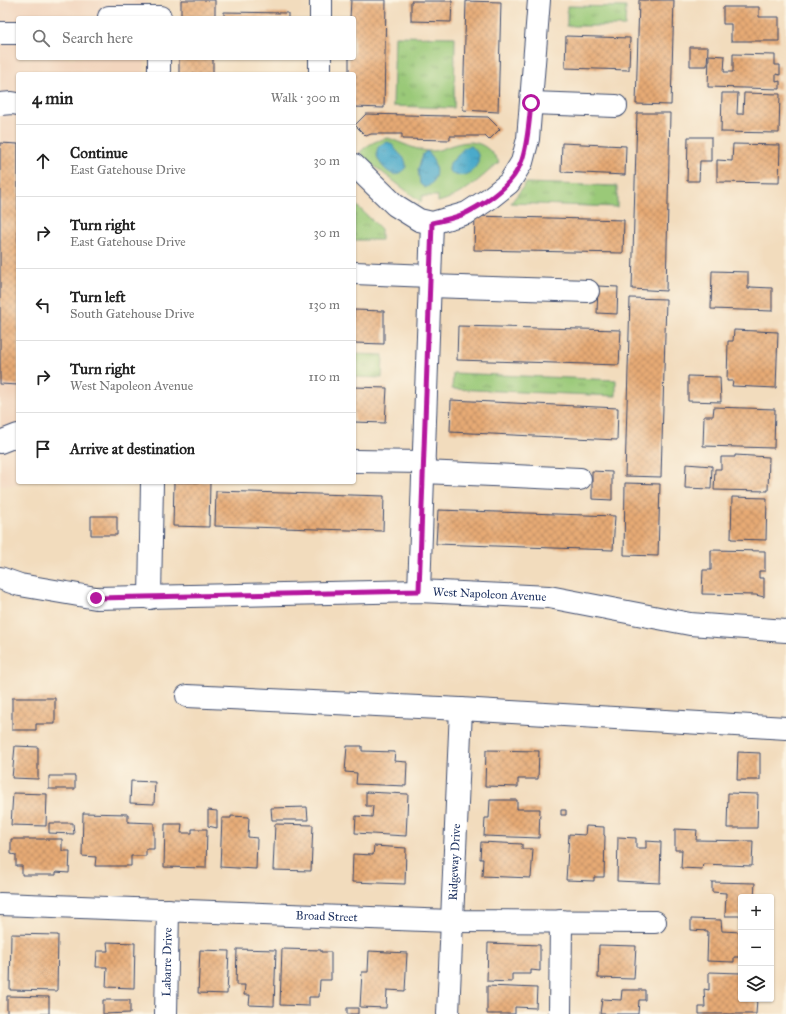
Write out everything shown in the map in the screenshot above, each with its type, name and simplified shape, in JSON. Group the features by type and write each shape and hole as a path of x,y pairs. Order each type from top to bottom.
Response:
{"street":[{"path":"321,0 321,16"},
{"path":"356,167 395,205 419,220 432,223 467,213 509,183 522,162 528,139 539,0"},
{"path":"109,12 160,12"},
{"path":"0,33 16,33"},
{"path":"159,60 159,72"},
{"path":"320,60 320,72"},
{"path":"531,103 616,106"},
{"path":"0,104 16,104"},
{"path":"419,591 432,223"},
{"path":"356,273 430,281 588,291"},
{"path":"0,442 16,436"},
{"path":"356,461 580,479"},
{"path":"150,598 152,484"},
{"name":"West Napoleon Avenue","path":"0,578 20,585 96,598 419,591 549,597 690,624 786,631"},
{"path":"187,696 786,728"},
{"name":"Ridgeway Drive","path":"448,1014 461,710"},
{"name":"Broad Street","path":"0,904 451,922 655,922"},
{"name":"Labarre Drive","path":"166,1014 168,910"},
{"path":"560,1014 561,921"}],"shaded area":[{"path":"0,0 146,0 145,16 16,16 16,60 145,60 144,72 16,72 17,484 0,486"}],"green space":[{"path":"567,6 626,7 625,26 567,26"},
{"path":"395,36 455,37 454,108 393,106"},
{"path":"388,138 427,151 472,142 484,146 499,162 464,191 438,202 438,196 422,196 421,202 370,163 360,152 373,143"},
{"path":"526,183 617,186 617,207 511,203"},
{"path":"356,205 381,229 381,240 356,240"},
{"path":"356,354 383,355 382,378 356,377"},
{"path":"453,373 616,380 616,396 452,389"}],"water":[{"path":"388,142 404,158 406,167 399,174 388,172 380,163 378,158 378,148 381,144"},
{"path":"471,146 477,152 478,158 477,164 473,170 468,174 461,176 455,175 449,171 451,162 463,149"},
{"path":"427,151 433,160 436,171 433,181 425,188 420,184 418,169 423,154"}],"building":[{"path":"181,0 215,0 215,16 181,16"},
{"path":"351,0 386,0 384,108 356,107 356,72 349,72 349,60 356,60 356,16 350,16"},
{"path":"639,0 674,0 671,105 636,104"},
{"path":"411,1 452,1 451,22 411,21"},
{"path":"466,1 501,2 498,112 463,110"},
{"path":"723,7 759,7 759,17 779,17 779,41 731,41 731,24 723,24"},
{"path":"224,12 288,13 288,16 224,16"},
{"path":"566,36 630,38 629,70 565,68"},
{"path":"690,47 708,47 707,66 690,66"},
{"path":"733,54 775,55 775,65 780,65 780,75 776,74 776,82 780,81 780,89 708,87 709,55 725,56 724,72 733,72"},
{"path":"179,60 213,60 213,72 179,72"},
{"path":"722,93 738,93 737,114 743,114 744,93 780,94 779,133 721,132"},
{"path":"637,113 670,113 666,291 632,289"},
{"path":"366,114 488,117 500,129 489,140 485,136 450,136 450,140 402,139 402,134 371,134 366,136 356,126 356,124"},
{"path":"688,137 711,137 711,161 700,161 699,181 687,181"},
{"path":"0,143 16,144 16,385 0,384"},
{"path":"562,143 626,146 625,175 561,172"},
{"path":"733,144 780,145 779,183 717,182 717,160 732,161"},
{"path":"475,216 624,220 623,253 474,250"},
{"path":"712,271 748,272 748,289 750,289 750,287 772,288 772,311 711,309"},
{"path":"598,286 618,287 617,314 597,313"},
{"path":"630,298 666,299 661,477 625,476"},
{"path":"356,310 384,311 384,344 356,343"},
{"path":"458,326 621,330 619,365 457,360"},
{"path":"734,330 778,332 776,388 732,386 733,381 727,381 728,341 733,341"},
{"path":"688,376 720,377 721,402 688,401"},
{"path":"356,387 387,388 385,423 356,422"},
{"path":"451,400 618,408 617,440 450,432"},
{"path":"714,407 775,409 774,448 703,446 704,416 713,416"},
{"path":"735,455 769,457 768,491 714,490 715,469 721,469 721,457 735,457"},
{"path":"686,464 712,466 711,489 685,488"},
{"path":"592,471 612,472 612,500 592,499"},
{"path":"625,483 660,484 658,556 624,555"},
{"path":"174,484 210,484 209,527 173,526"},
{"path":"216,491 384,496 383,531 215,526"},
{"path":"732,497 767,498 766,540 731,539"},
{"path":"438,510 615,516 613,550 436,544"},
{"path":"91,516 117,516 117,535 91,535"},
{"path":"711,550 765,551 765,571 759,571 759,578 764,578 764,597 756,595 702,594 703,570 711,570"},
{"path":"12,698 55,698 55,724 36,724 36,730 12,730"},
{"path":"15,746 38,747 38,779 12,778"},
{"path":"347,746 362,746 362,751 395,752 394,761 407,762 406,786 356,784 357,773 345,772"},
{"path":"486,750 539,751 538,779 518,779 518,787 485,786"},
{"path":"738,752 760,753 760,780 737,780"},
{"path":"49,776 75,776 75,789 49,789"},
{"path":"131,781 155,782 154,804 130,803"},
{"path":"366,792 408,794 406,836 355,833 356,816 372,817 373,806 366,806"},
{"path":"13,793 47,794 46,826 11,825"},
{"path":"728,793 758,794 757,828 727,828"},
{"path":"490,800 517,800 517,809 540,809 539,838 484,836 485,818 489,818"},
{"path":"307,807 308,820 272,820 271,808"},
{"path":"208,810 217,811 217,828 208,826"},
{"path":"561,810 566,810 566,815 561,815"},
{"path":"83,813 128,814 128,822 154,823 154,849 146,849 146,856 131,856 131,866 95,866 96,857 82,856"},
{"path":"231,816 249,817 248,837 257,838 256,869 220,867 222,818 231,818"},
{"path":"49,823 73,823 74,834 49,833"},
{"path":"165,824 182,824 181,833 192,833 192,829 207,829 206,868 164,867"},
{"path":"275,824 313,825 311,871 273,870"},
{"path":"586,826 604,827 604,877 594,877 594,881 566,880 569,834 585,835"},
{"path":"675,829 697,830 696,840 753,841 752,866 703,864 702,869 681,868 682,850 675,850"},
{"path":"618,837 636,838 636,848 646,848 646,841 661,842 660,883 617,881"},
{"path":"11,839 62,839 62,851 70,851 69,873 56,872 56,875 22,875 22,866 16,866 16,855 11,854"},
{"path":"481,842 522,844 522,849 533,849 531,878 482,876 483,859 480,859"},
{"path":"374,846 406,848 405,884 352,882 353,854 373,855"},
{"path":"712,882 755,883 754,894 738,894 738,916 725,916 726,893 712,892"},
{"path":"691,919 721,920 722,931 738,932 738,957 734,957 734,962 707,961 708,931 691,930"},
{"path":"11,934 58,935 57,991 10,990"},
{"path":"107,942 135,943 134,988 106,987 107,967 96,967 97,951 108,951"},
{"path":"488,943 540,945 540,971 531,970 531,974 512,974 512,982 487,981"},
{"path":"599,945 636,946 634,979 598,978"},
{"path":"237,949 276,950 274,1006 249,1005 250,995 244,995 245,985 236,985"},
{"path":"282,949 321,950 321,952 331,952 331,980 320,980 319,997 309,997 309,1006 280,1005"},
{"path":"200,950 229,951 227,994 198,993"},
{"path":"369,951 407,953 405,991 387,990 386,1008 360,1007 362,972 368,972"},
{"path":"709,972 738,973 738,1002 757,1002 756,1014 699,1014 699,1007 705,1007 704,989 709,990"},
{"path":"487,986 537,988 536,1008 515,1007 515,1014 487,1014"},
{"path":"622,990 645,990 645,1000 639,1000 638,1014 600,1014 602,999 621,1000"},
{"path":"7,996 49,997 49,1014 7,1014"},
{"path":"103,1000 130,1000 130,1013 103,1014"},
{"path":"347,1008 358,1008 358,1014 347,1014"}],"route":[{"path":"96,598 419,591 432,223 467,213 509,183 522,162 528,139 531,103"}]}
